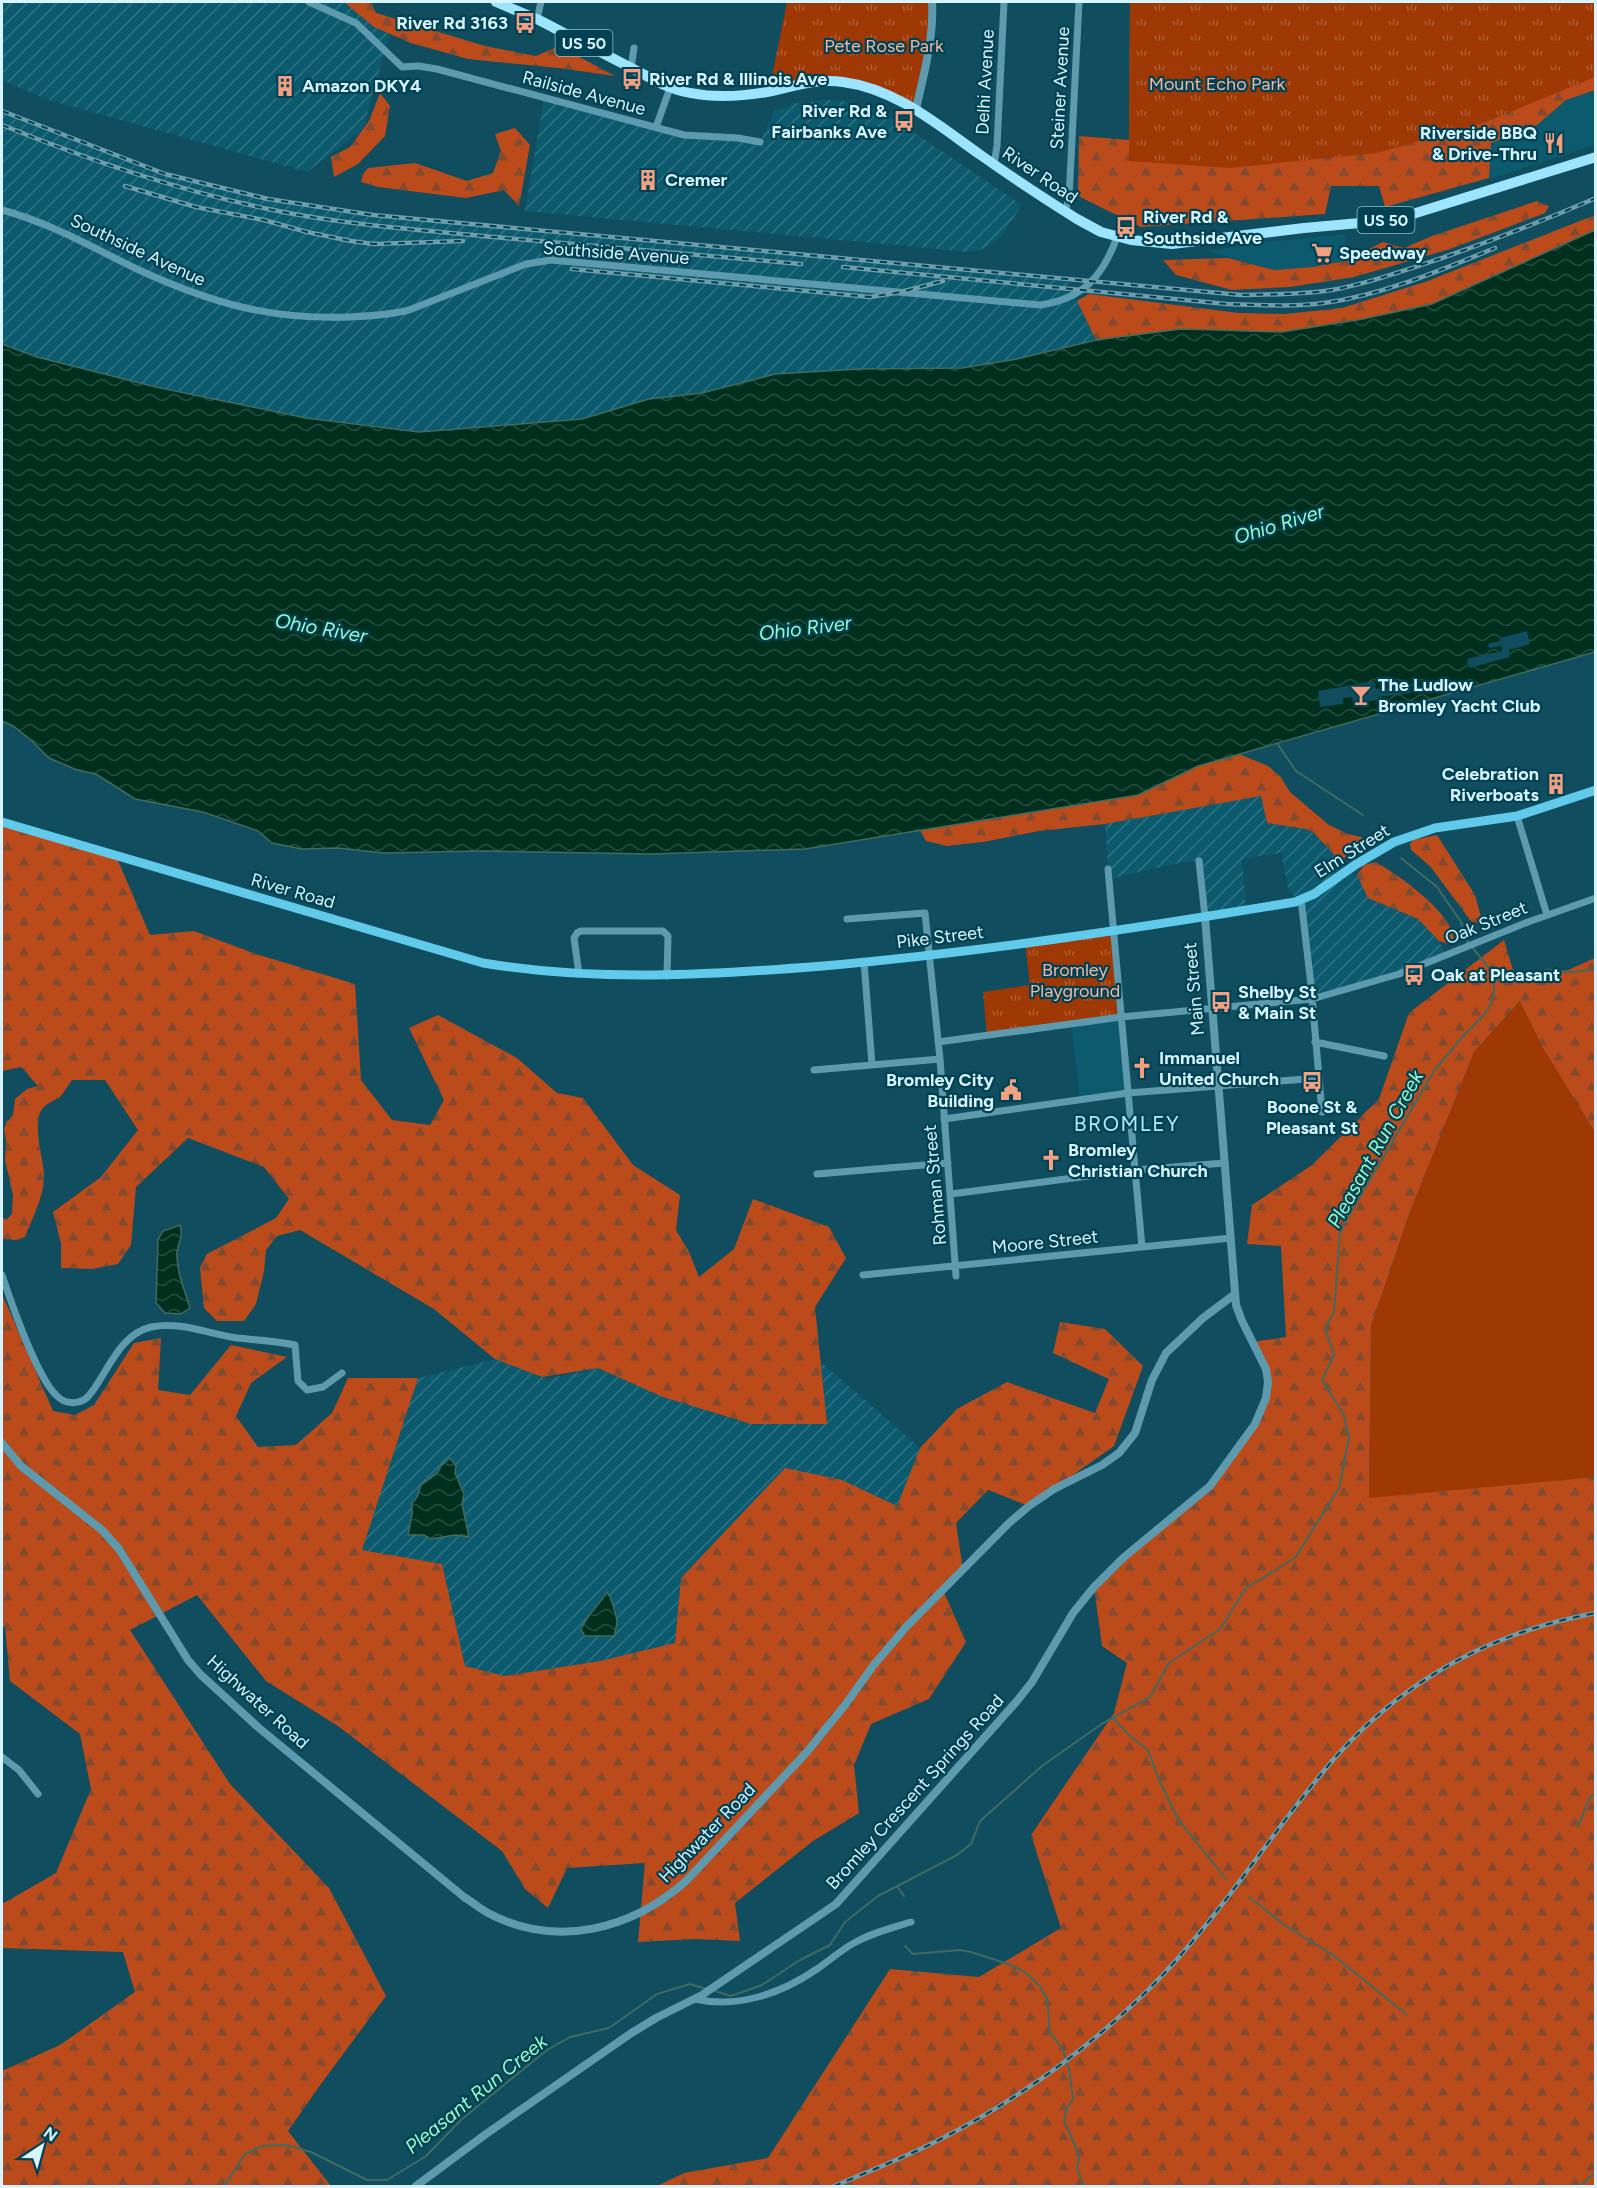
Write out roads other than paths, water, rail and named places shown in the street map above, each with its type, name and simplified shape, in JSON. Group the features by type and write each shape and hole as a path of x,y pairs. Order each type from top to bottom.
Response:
{"main road":[{"name":"River Road","path":"495,2 537,19 670,88 697,95 734,96 818,80 862,85 878,90 916,109 1065,212 1101,232 1131,240 1172,244 1403,217 1596,157"},
{"name":"Elm Street","path":"1301,900 1394,842 1435,828 1517,816 1596,790"},
{"name":"River Road","path":"2,822 451,955 530,971 579,974"},
{"name":"Pike Street","path":"579,974 667,976 864,962 1114,931 1301,900"}],"street":[{"name":"Railside Avenue","path":"309,2 356,23 402,67 418,66 437,69 684,135 738,138 760,142"},
{"path":"537,19 541,2"},
{"path":"916,109 931,36 932,2"},
{"name":"Delhi Avenue","path":"994,164 997,146 1004,2"},
{"name":"Steiner Avenue","path":"1065,212 1071,177 1079,2"},
{"path":"632,68 634,48"},
{"path":"656,127 670,88"},
{"name":"Southside Avenue","path":"2,210 49,225 137,269 204,297 248,310 330,318 394,314 424,305 526,264 551,260 1031,306 1063,300 1088,285 1110,257 1117,237"},
{"path":"1517,816 1547,915"},
{"name":"Main Street","path":"1199,861 1236,1294"},
{"path":"1108,869 1142,1247"},
{"name":"Oak Street","path":"938,1042 1121,1017 1312,999 1389,977 1596,898"},
{"path":"1301,900 1322,1112"},
{"name":"Rohman Street","path":"847,919 925,913 940,1059 956,1276"},
{"path":"579,974 574,938 577,933 581,931 663,931 668,936 667,976"},
{"path":"864,962 872,1065"},
{"path":"1315,1042 1384,1056"},
{"path":"814,1070 940,1059"},
{"path":"944,1119 1128,1093 1318,1078"},
{"path":"817,1174 948,1163"},
{"path":"951,1194 1135,1170 1225,1163"},
{"name":"Moore Street","path":"863,1275 1231,1238"},
{"path":"2,1275 39,1366 53,1393 67,1402 74,1403 86,1399 118,1351 144,1329 152,1327 177,1325 238,1338 296,1345 298,1381 301,1387 307,1390 323,1387 342,1373"},
{"name":"Highwater Road","path":"2,1443 21,1466 102,1530 119,1549 188,1660 209,1683 269,1736 464,1897 488,1913 534,1928 578,1931 604,1927 630,1918 666,1899 686,1881 806,1753 906,1627 1009,1523 1029,1506 1054,1490 1102,1466 1119,1453 1135,1433 1152,1380 1166,1353 1203,1318 1236,1294"},
{"name":"Bromley Crescent Springs Road","path":"416,2187 486,2134 630,2034 656,2018 699,1997 836,1904 1017,1701 1032,1682 1073,1613 1094,1587 1123,1558 1187,1506 1217,1478 1255,1424 1263,1408 1268,1382 1266,1369 1239,1313 1236,1294"},
{"path":"2,1757 20,1770 38,1794"},
{"path":"699,1997 710,2002 733,2002 760,1996 801,1980 855,1942 911,1922"}],"water":[{"name":"Ohio River","path":"1595,230 1595,652 1198,766 1138,795 805,849 652,854 483,851 384,853 338,848 302,849 272,843 258,831 203,812 135,799 96,774 77,770 49,758 31,740 13,726 2,721 2,344 37,357 156,387 306,418 419,432 582,419 649,399 702,393 775,374 859,369 962,368 1017,359 1096,340 1181,329 1282,332 1363,319 1432,304"},
{"path":"180,1225 181,1237 177,1260 190,1308 181,1314 165,1313 156,1303 158,1239 163,1231"},
{"path":"450,1458 456,1466 455,1473 464,1494 462,1504 469,1537 455,1535 431,1539 424,1535 408,1535 412,1503 421,1485 438,1472"},
{"path":"607,1592 617,1621 614,1636 585,1636 581,1630 583,1625"}],"waterway":[{"name":"Pleasant Run Creek","path":"1277,743 1296,771 1363,815"},
{"name":"Pleasant Run Creek","path":"715,1991 731,1996 762,1985 800,1960 830,1945 845,1922 878,1896 957,1855 971,1844 980,1821 1042,1766 1103,1723 1150,1697 1169,1663 1220,1629 1246,1588 1295,1558 1339,1488 1349,1438 1344,1415 1322,1380 1334,1355 1325,1328 1334,1312 1340,1233 1434,1071 1483,1016 1491,1004 1494,993 1494,974 1467,941 1461,922 1437,887 1401,858"},
{"path":"1495,980 1535,979 1540,972 1546,970 1574,972 1596,969"},
{"path":"1113,1718 1148,1750 1178,1819 1226,1879"},
{"path":"1578,1827 1589,1799 1596,1792"},
{"path":"897,1886 904,1896"},
{"path":"1249,1897 1286,1926 1333,1955 1406,2014"},
{"path":"905,1946 913,1954 960,1950 971,1952 1011,1965 1026,1973 1040,1986 1047,1999 1050,2032 1063,2050 1069,2069 1073,2099 1067,2108 1064,2121 1076,2147 1079,2159 1077,2168 1084,2186"},
{"name":"Pleasant Run Creek","path":"224,2186 245,2154 263,2146 287,2145 311,2152 367,2180 387,2180 426,2156 462,2119 547,2050 570,2037 609,2028 657,1994 690,1984 706,1989"},
{"path":"1580,2186 1596,2172"}],"railway":[{"path":"2,111 165,174 268,199 373,215 1241,295 1321,292 1374,280 1481,244 1596,198"},
{"path":"2,125 102,163 169,184 300,215 411,229 801,264"},
{"path":"125,186 196,207 264,220 351,241 374,244 463,241"},
{"path":"843,267 1227,304 1300,305 1346,299 1390,288 1495,248"},
{"path":"572,269 870,297 943,281"},
{"path":"834,2186 911,2153 966,2126 1048,2074 1100,2034 1148,1990 1197,1936 1332,1761 1359,1732 1388,1707 1451,1664 1485,1647 1520,1633 1596,1613"}],"place":[{"name":"River Rd 3163","path":"525,23"},
{"name":"River Rd & Illinois Ave","path":"632,79"},
{"name":"Amazon DKY4","path":"285,86"},
{"name":"River Rd & Fairbanks Ave","path":"904,121"},
{"name":"Riverside BBQ & Drive-Thru","path":"1554,143"},
{"name":"Cremer","path":"648,180"},
{"name":"River Rd & Southside Ave","path":"1126,227"},
{"name":"Speedway","path":"1322,253"},
{"name":"The Ludlow Bromley Yacht Club","path":"1361,695"},
{"name":"Celebration Riverboats","path":"1556,784"},
{"name":"Oak at Pleasant","path":"1414,975"},
{"name":"Shelby St & Main St","path":"1221,1002"},
{"name":"Immanuel United Church","path":"1142,1068"},
{"name":"Boone St & Pleasant St","path":"1312,1082"},
{"name":"Bromley City Building","path":"1011,1090"},
{"name":"Bromley Christian Church","path":"1051,1160"}],"district":[{"name":"BROMLEY","path":"1127,1124"}],"park label":[{"name":"Pete Rose Park","path":"884,46"},
{"name":"Mount Echo Park","path":"1217,84"},
{"name":"Bromley Playground","path":"1075,980"}]}
